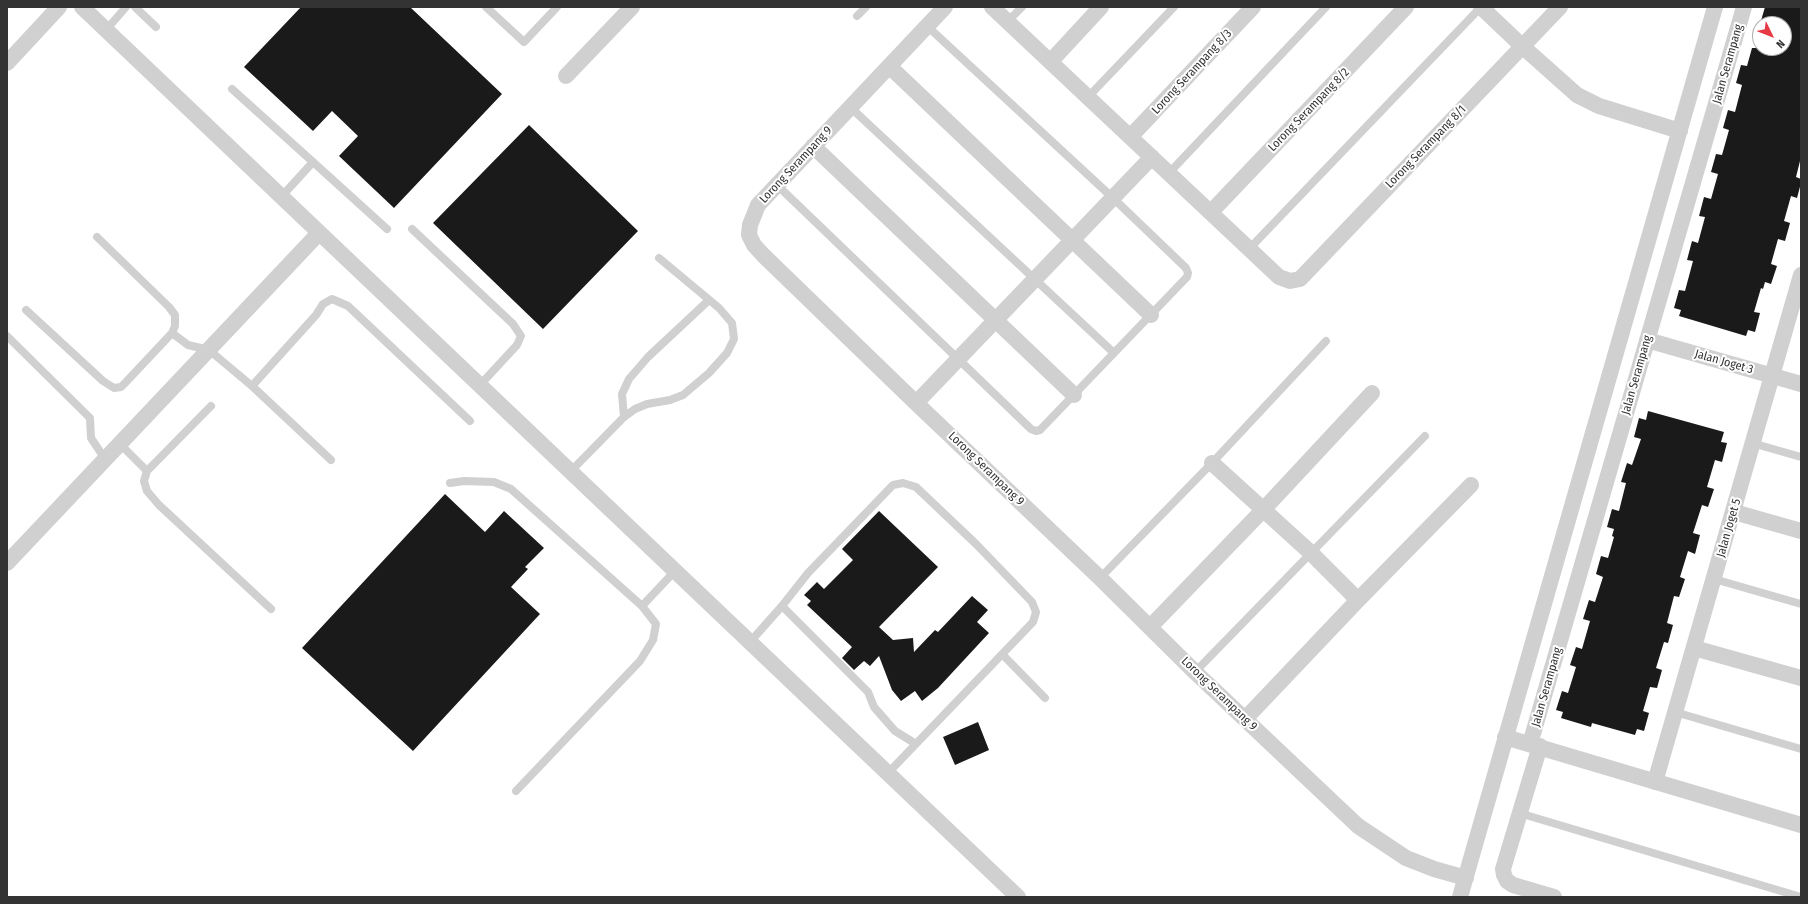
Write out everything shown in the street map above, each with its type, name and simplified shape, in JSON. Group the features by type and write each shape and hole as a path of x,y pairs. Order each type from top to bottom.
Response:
{"street":[{"path":"7,63 59,7"},
{"path":"82,7 1018,897"},
{"path":"566,76 632,7"},
{"name":"Lorong Serampang 9","path":"945,7 758,205 750,225 749,235 754,245 762,255 1100,578 1195,672 1358,826 1381,843 1406,858 1434,869 1466,878"},
{"path":"992,7 1089,96 1249,249"},
{"path":"1051,61 1101,7"},
{"name":"Lorong Serampang 8/3","path":"1131,136 1253,7"},
{"name":"Lorong Serampang 8/2","path":"1211,212 1406,7"},
{"path":"1481,7 1577,95 1599,106 1680,130"},
{"name":"Lorong Serampang 8/1","path":"1249,249 1279,277 1290,281 1300,279 1560,7"},
{"path":"1460,897 1715,7"},
{"name":"Jalan Serampang","path":"1554,897 1513,885 1507,881 1503,869 1519,813 1535,745 1647,340 1744,7"},
{"path":"890,66 1151,315"},
{"path":"814,146 1074,395"},
{"path":"916,402 1152,157"},
{"path":"7,563 319,232"},
{"name":"Jalan Joget 5","path":"1655,782 1734,512 1752,443 1772,376 1796,308 1801,275"},
{"name":"Jalan Joget 3","path":"1647,340 1801,384"},
{"path":"1150,627 1264,510 1372,392"},
{"path":"1212,463 1311,553 1358,600"},
{"path":"1245,719 1358,600 1471,485"},
{"path":"1734,512 1801,531"},
{"path":"1694,648 1801,678"},
{"path":"1505,737 1801,825"}],"lane":[{"path":"106,30 126,7"},
{"path":"135,7 156,27"},
{"path":"486,7 524,42 557,7"},
{"path":"857,16 866,7"},
{"path":"1008,21 1022,7"},
{"path":"1089,96 1174,7"},
{"path":"1169,173 1326,7"},
{"path":"1249,249 1481,7"},
{"path":"776,185 957,359 1031,429 1036,431 1040,430 1187,278 1188,273 1186,268 1113,198 927,26"},
{"path":"232,89 387,229"},
{"path":"850,107 1114,353"},
{"path":"282,196 313,162"},
{"path":"412,228 513,324 521,336 517,345 480,385"},
{"path":"26,310 103,381 114,388 121,387 126,382 172,333 175,326 175,315 169,307 97,237"},
{"path":"571,471 624,417 635,409 647,404 670,400 684,395 709,373 727,352 734,339 732,323 709,300 659,258"},
{"path":"252,386 316,315 323,304 332,299 348,306 470,421"},
{"path":"624,417 622,394 629,379 648,357 709,300"},
{"path":"172,333 188,345 209,350 252,386 331,460"},
{"path":"7,336 90,418 91,438 106,459"},
{"path":"1100,578 1212,463 1326,341"},
{"path":"210,406 147,471 144,481 147,491 159,505 271,609"},
{"path":"1195,672 1424,436"},
{"path":"1752,443 1801,456"},
{"path":"120,444 147,471"},
{"path":"450,484 464,481 494,482 511,488 642,606 656,624 653,640 640,661 516,791"},
{"path":"750,642 782,606 808,573 893,484 903,483 916,487 976,544 1032,602 1036,612 1033,622 888,773"},
{"path":"642,606 675,571"},
{"path":"1714,579 1801,604"},
{"path":"782,606 868,692 874,707 895,731 916,744"},
{"path":"1002,654 1045,698"},
{"path":"1675,712 1801,749"},
{"path":"1519,813 1801,897"}],"building":[{"path":"301,7 410,7 502,94 394,208 339,156 358,136 332,111 313,131 244,67"},
{"path":"1765,7 1801,7 1801,157 1796,177 1801,179 1801,183 1797,198 1791,196 1784,221 1790,223 1785,241 1778,239 1771,264 1777,266 1771,284 1765,282 1763,289 1761,288 1754,312 1760,313 1755,332 1748,330 1746,336 1679,316 1681,310 1674,308 1679,290 1685,291 1693,261 1687,260 1692,241 1698,243 1705,217 1699,216 1704,197 1711,199 1718,174 1711,172 1716,154 1722,155 1729,130 1723,128 1728,110 1735,112 1742,85 1736,83 1741,65 1747,66 1752,48 1752,56 1792,56 1792,16 1762,16"},
{"path":"529,125 638,231 543,329 433,223"},
{"path":"1648,411 1724,432 1721,442 1727,443 1722,462 1715,460 1707,487 1714,489 1708,507 1702,505 1693,533 1700,535 1695,554 1688,551 1680,577 1685,579 1679,597 1674,596 1667,623 1673,625 1668,643 1664,642 1656,668 1662,670 1657,688 1650,687 1643,711 1649,713 1644,731 1637,729 1635,735 1592,723 1591,727 1561,718 1563,712 1556,710 1562,691 1568,693 1576,667 1570,665 1576,647 1582,649 1590,621 1583,619 1589,600 1595,602 1603,577 1596,574 1601,556 1608,558 1614,537 1612,536 1614,529 1607,527 1612,509 1619,511 1626,483 1621,482 1627,463 1632,465 1641,439 1634,437 1639,418 1646,420"},
{"path":"445,494 485,532 504,511 544,548 525,567 528,569 511,587 540,614 413,751 302,648"},
{"path":"879,511 938,567 879,627 893,640 913,638 914,652 935,630 938,632 972,596 988,610 977,622 989,633 938,688 922,701 915,691 901,701 892,690 879,656 870,666 864,661 854,670 842,658 852,647 807,605 811,601 804,595 817,582 824,589 853,560 842,549"},
{"path":"978,722 989,750 955,765 943,737"}]}
